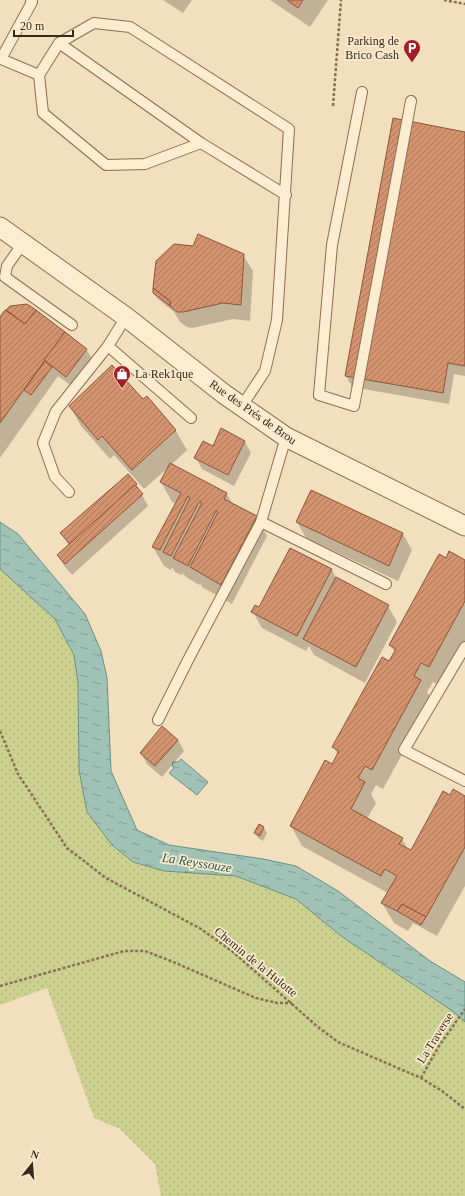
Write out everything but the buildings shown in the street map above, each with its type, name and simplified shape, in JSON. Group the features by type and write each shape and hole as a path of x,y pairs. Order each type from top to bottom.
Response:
{"street":[{"name":"Rue des Prés de Brou","path":"0,227 126,317 242,406 286,437 465,526"}],"lane":[{"path":"32,0 0,59 39,75"},
{"path":"201,144 145,164 106,165 43,113 39,75 59,43 94,23 130,27 289,129 277,320 265,371 242,406"},
{"path":"59,43 201,144 286,195"},
{"path":"362,92 332,245 319,395 354,406 411,101"},
{"path":"23,243 7,266 6,277 72,325"},
{"path":"69,492 55,477 43,443 56,412 108,346 126,317"},
{"path":"108,346 191,418"},
{"path":"158,720 261,522 286,437"},
{"path":"261,522 386,584"},
{"path":"465,648 404,750 465,781"}],"path":[{"path":"333,106 341,0"},
{"path":"444,0 465,4"},
{"name":"Chemin de la Hulotte","path":"0,731 18,774 67,848 106,878 201,929 232,952 318,1027 338,1042 421,1078 442,1091 465,1109"},
{"path":"0,986 124,951 145,951 171,960 256,998 277,1003 292,1003"},
{"name":"La Traverse","path":"421,1078 427,1066 465,1008"}],"green space":[{"path":"0,569 55,619 74,655 78,683 79,770 87,812 112,845 133,862 164,871 236,876 296,899 341,936 454,1012 465,1022 465,1196 161,1196 155,1164 120,1129 94,1118 47,988 0,1005"}],"water":[{"name":"La Reyssouze","path":"0,522 18,534 85,614 101,651 107,678 111,771 137,830 169,845 263,859 296,866 338,891 430,961 465,982 465,1022 454,1012 341,936 296,899 236,876 164,871 133,862 112,845 87,812 79,770 78,683 74,655 55,619 0,569"},
{"path":"181,759 208,782 197,795 169,773 174,768 172,766 173,762 178,762"}],"place":[{"name":"Parking de Brico Cash","path":"412,63"},
{"name":"La Rek1que","path":"122,389"}]}
